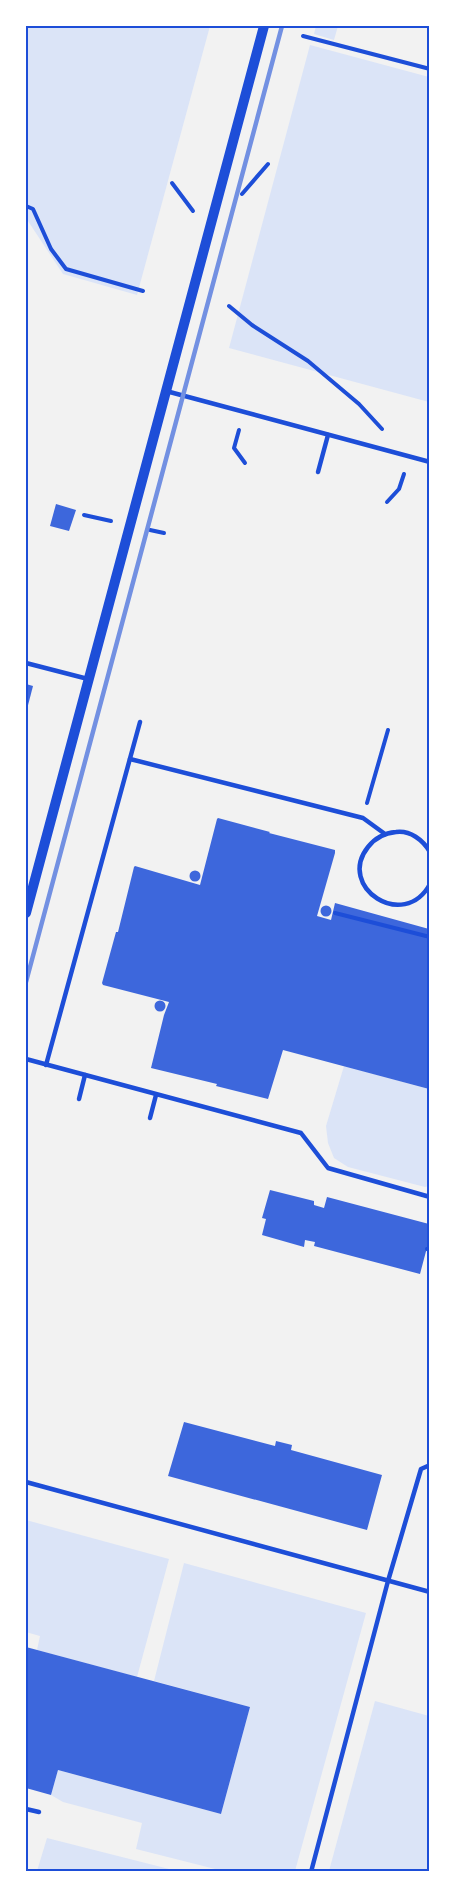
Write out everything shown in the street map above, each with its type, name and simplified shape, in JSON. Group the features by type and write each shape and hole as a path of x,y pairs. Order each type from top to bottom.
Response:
{"street":[{"path":"26,913 264,26"}],"lane":[{"path":"166,391 429,462"},
{"path":"318,472 328,435"},
{"path":"26,663 88,680"},
{"path":"46,1065 140,722"},
{"path":"130,759 363,818 385,834"},
{"path":"429,852 421,841 408,833 400,831 385,834 369,845 362,856 360,869 363,882 370,893 387,903 407,903 419,897 429,884"},
{"path":"26,1059 301,1133 328,1168 429,1197"},
{"path":"79,1099 85,1075"},
{"path":"150,1118 156,1095"},
{"path":"311,1872 388,1581 421,1469 429,1465"},
{"path":"26,1482 429,1592"},
{"path":"26,1809 39,1812"}],"path":[{"path":"303,36 429,69"},
{"path":"172,183 208,232"},
{"path":"26,206 33,209 51,249 66,270 143,291"},
{"path":"229,306 252,325 308,361 359,404 408,457"},
{"path":"244,412 234,448 245,464"},
{"path":"387,502 399,489"},
{"path":"84,515 105,519"},
{"path":"149,529 164,532"},
{"path":"373,782 388,730"},
{"path":"336,913 429,937"}],"shaded area":[{"path":"26,26 210,26 137,295 63,274 26,218"},
{"path":"316,26 338,26 334,40 314,34"},
{"path":"310,45 429,77 429,402 229,348"},
{"path":"344,1066 429,1089 429,1186 425,1187 348,1167 334,1158 328,1143 326,1126"},
{"path":"26,1520 169,1559 137,1677 37,1650 40,1636 26,1632"},
{"path":"184,1563 366,1613 295,1871 223,1871 136,1849 142,1823 63,1802 51,1795 58,1770 221,1814 250,1707 154,1681"},
{"path":"375,1701 429,1716 429,1871 329,1871"},
{"path":"47,1838 177,1871 37,1871"}],"building":[{"path":"56,504 76,510 69,531 50,526"},
{"path":"26,684 33,686 26,713"},
{"path":"218,818 335,850 317,916 331,920 335,903 429,929 429,1089 283,1050 268,1099 151,1068 169,1002 102,983 116,932 118,932 134,867 200,885"},
{"path":"195,870 201,876 195,882 189,876"},
{"path":"326,906 330,907 330,915 326,916 322,915 321,911 322,907"},
{"path":"160,1001 164,1002 164,1010 160,1011 156,1010 155,1006 156,1002"},
{"path":"270,1190 314,1201 314,1205 324,1208 327,1197 429,1224 429,1240 420,1274 314,1246 315,1242 305,1240 304,1247 262,1235 266,1219 262,1218"},
{"path":"184,1422 275,1446 276,1441 292,1445 291,1450 382,1475 367,1530 168,1476"},
{"path":"26,1647 250,1707 221,1814 58,1770 51,1795 26,1788"}],"railway":[{"path":"26,982 282,26"}]}
